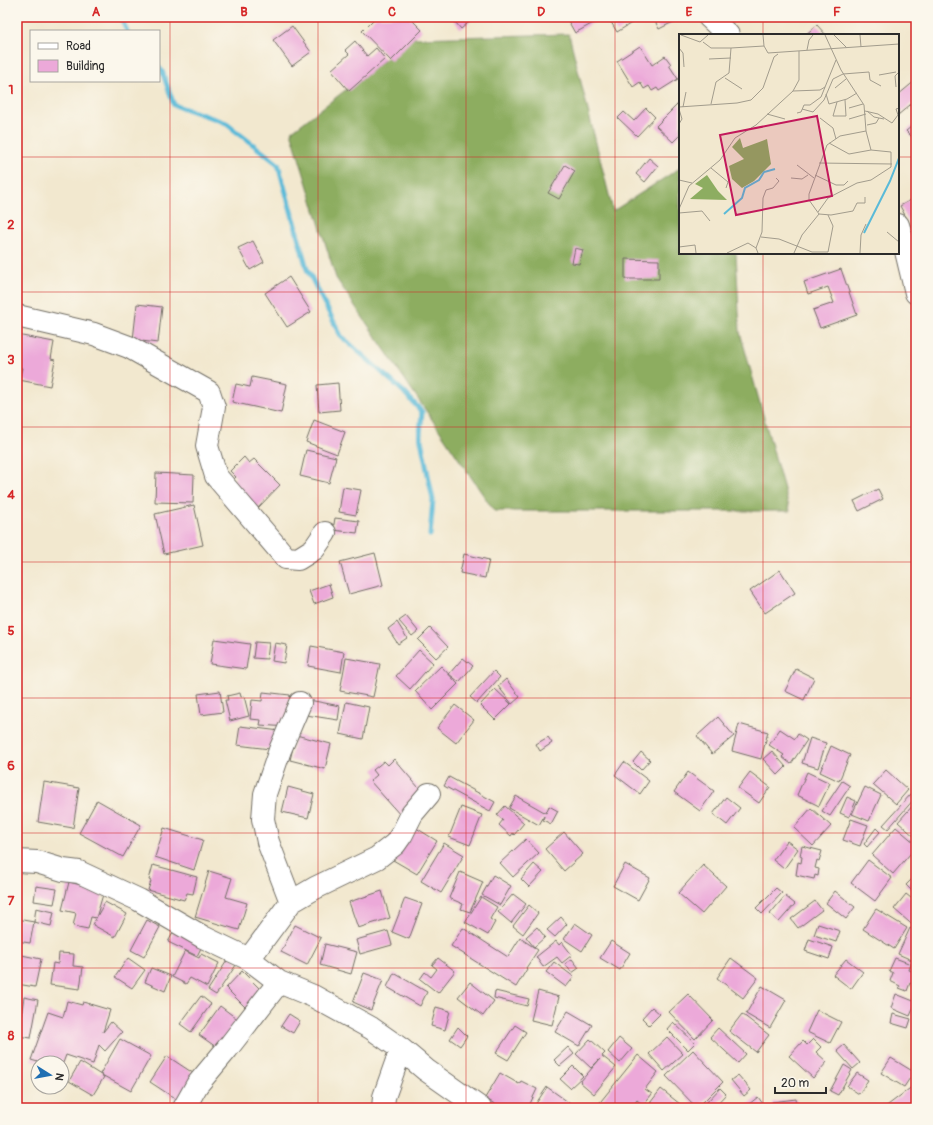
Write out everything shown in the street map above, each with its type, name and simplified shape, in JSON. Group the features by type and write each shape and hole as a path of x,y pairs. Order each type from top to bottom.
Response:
{"street":[{"path":"709,17 727,34"},
{"path":"899,228 916,293"},
{"path":"17,316 94,334 128,347 209,392 214,407 207,446 216,476 286,558 298,559 314,549 325,533"},
{"path":"291,902 268,842 263,819 265,794 280,750 300,703"},
{"path":"249,959 291,902 315,888 365,864 386,852 395,844 412,814 429,794"},
{"path":"17,861 37,862 63,870 79,872 138,900 203,937 249,959 279,982 313,996 371,1028 401,1049 426,1070 480,1108"},
{"path":"184,1108 197,1085 279,982"},
{"path":"383,1108 384,1097 401,1049"}],"green space":[{"path":"569,34 613,211 679,169 679,254 736,254 740,332 790,511 494,511 336,278 291,132 413,38"}],"building":[{"path":"376,17 409,17 422,30 391,61 362,31"},
{"path":"451,17 475,17 461,29"},
{"path":"566,17 604,17 575,33"},
{"path":"608,17 641,17 617,32"},
{"path":"653,17 670,17 673,22 659,29"},
{"path":"817,25 825,34 806,34"},
{"path":"292,26 311,52 292,66 273,40"},
{"path":"355,41 367,56 376,48 385,59 349,91 331,70 349,54 345,50"},
{"path":"640,46 652,65 665,56 671,64 669,65 678,79 659,91 657,88 652,91 649,86 644,89 640,82 633,87 617,61"},
{"path":"916,80 916,100 899,114 899,94"},
{"path":"678,104 679,105 679,136 673,142 656,126"},
{"path":"646,108 655,117 637,136 618,118 624,112 634,121"},
{"path":"916,123 916,141 906,131"},
{"path":"649,158 658,166 645,182 636,174"},
{"path":"565,165 575,171 559,199 548,193"},
{"path":"916,197 916,226 912,228 900,206"},
{"path":"253,241 264,262 250,270 238,248"},
{"path":"575,248 583,250 579,264 572,263"},
{"path":"625,259 659,260 659,279 625,279"},
{"path":"841,269 857,315 820,328 813,310 834,303 828,287 808,294 804,282"},
{"path":"289,277 311,312 287,327 265,293"},
{"path":"137,304 162,307 158,343 133,340"},
{"path":"17,335 54,342 51,359 55,360 50,386 19,380 22,368 17,367"},
{"path":"252,377 287,384 281,413 232,402 236,384 250,387"},
{"path":"338,383 340,410 319,412 317,385"},
{"path":"314,420 345,432 337,454 306,442"},
{"path":"306,450 336,457 329,483 300,476"},
{"path":"244,457 249,463 254,459 280,485 257,509 231,482 236,477 230,471"},
{"path":"156,473 194,475 193,503 155,502"},
{"path":"343,487 361,490 356,515 339,512"},
{"path":"878,489 883,499 859,511 854,501"},
{"path":"194,505 203,545 164,554 155,514"},
{"path":"335,518 359,521 357,533 333,530"},
{"path":"375,553 383,585 349,594 340,562"},
{"path":"464,554 489,560 485,578 460,573"},
{"path":"780,570 795,593 765,613 750,591"},
{"path":"329,584 333,597 314,604 309,591"},
{"path":"406,616 418,631 412,636 399,621"},
{"path":"397,622 407,638 398,644 388,629"},
{"path":"430,628 448,647 436,658 418,640"},
{"path":"214,639 250,644 246,669 210,664"},
{"path":"255,642 269,643 267,659 253,658"},
{"path":"275,643 287,645 284,663 272,661"},
{"path":"311,646 344,652 341,672 308,666"},
{"path":"419,650 433,663 410,689 396,676"},
{"path":"346,658 380,664 373,697 340,691"},
{"path":"463,658 473,666 459,682 449,674"},
{"path":"441,666 458,684 432,710 415,691"},
{"path":"796,669 814,678 804,700 785,691"},
{"path":"494,671 500,677 477,703 470,697"},
{"path":"506,679 520,697 512,704 498,686"},
{"path":"495,689 511,704 495,720 480,705"},
{"path":"220,691 223,712 201,715 198,694"},
{"path":"263,692 290,695 287,727 260,725 261,720 250,719 252,700 262,701"},
{"path":"240,693 241,697 244,696 249,716 230,721 225,700 228,700 227,696"},
{"path":"309,700 340,706 338,720 306,715"},
{"path":"346,702 369,707 363,739 340,734"},
{"path":"455,705 474,720 456,743 437,728"},
{"path":"718,717 734,736 712,754 697,736"},
{"path":"739,724 768,732 761,759 732,751"},
{"path":"240,726 280,731 278,750 237,745"},
{"path":"780,729 795,739 798,734 807,740 791,764 782,757 784,755 769,745"},
{"path":"296,735 331,744 325,769 290,760"},
{"path":"548,737 552,743 540,751 536,744"},
{"path":"810,738 826,743 818,768 802,763"},
{"path":"831,746 850,755 839,781 820,772"},
{"path":"772,751 786,767 778,775 763,759"},
{"path":"641,752 650,760 641,770 633,762"},
{"path":"394,759 425,795 401,816 370,781 377,775 373,770 384,761 388,765"},
{"path":"624,762 649,781 640,794 615,775"},
{"path":"886,770 908,790 896,804 873,784"},
{"path":"688,772 714,791 700,811 674,792"},
{"path":"750,772 770,787 759,803 738,788"},
{"path":"807,772 830,783 819,806 797,795"},
{"path":"449,777 495,802 490,811 444,786"},
{"path":"842,781 850,786 830,816 822,811"},
{"path":"44,782 79,788 73,828 38,822"},
{"path":"288,787 314,794 308,818 282,812"},
{"path":"865,787 881,795 869,821 852,814"},
{"path":"911,794 915,798 888,829 883,825"},
{"path":"516,796 546,813 549,806 558,811 551,824 543,820 544,816 539,825 509,808"},
{"path":"726,797 740,808 727,825 713,814"},
{"path":"847,797 856,801 849,817 840,813"},
{"path":"97,800 141,825 123,857 79,833"},
{"path":"916,802 916,838 898,822"},
{"path":"505,806 524,823 514,835 513,833 511,836 499,825 503,820 497,815"},
{"path":"461,807 482,815 470,845 449,837"},
{"path":"811,808 831,826 813,846 794,828"},
{"path":"851,819 868,825 860,846 843,840"},
{"path":"413,826 437,841 417,874 393,860"},
{"path":"896,827 916,844 916,847 893,874 872,855"},
{"path":"164,828 203,840 194,870 155,857"},
{"path":"876,828 880,832 867,847 864,844"},
{"path":"564,832 583,854 564,871 545,849"},
{"path":"526,839 539,853 513,877 500,863"},
{"path":"787,841 798,849 784,869 773,860"},
{"path":"444,843 464,855 441,893 421,881"},
{"path":"802,846 822,851 815,868 819,869 818,876 815,875 814,879 796,875 798,862 801,863 802,857 800,856"},
{"path":"868,860 892,878 875,901 851,883"},
{"path":"534,864 543,872 529,887 521,879"},
{"path":"625,864 650,878 638,900 613,886"},
{"path":"153,865 197,877 193,894 187,893 184,900 148,890"},
{"path":"703,865 726,886 702,914 678,893"},
{"path":"209,871 232,878 226,897 247,903 239,930 195,917"},
{"path":"460,872 483,882 470,912 461,909 463,904 449,898"},
{"path":"493,875 511,886 500,905 482,895"},
{"path":"916,875 916,895 906,885"},
{"path":"69,882 104,891 96,918 91,917 88,929 73,926 76,913 62,910"},
{"path":"36,886 57,889 54,904 34,901"},
{"path":"776,888 782,893 762,914 756,908"},
{"path":"382,891 390,918 358,928 349,902"},
{"path":"835,891 855,907 846,919 826,903"},
{"path":"513,894 526,904 511,923 498,912"},
{"path":"906,894 916,902 916,928 894,909"},
{"path":"785,896 795,904 779,922 770,914"},
{"path":"481,897 497,907 490,919 495,922 488,935 465,922"},
{"path":"405,898 422,904 409,939 392,932"},
{"path":"815,901 822,910 798,928 791,919"},
{"path":"105,902 127,914 115,937 93,925"},
{"path":"529,905 538,913 523,934 513,926"},
{"path":"36,908 54,912 51,926 34,922"},
{"path":"876,909 907,928 894,949 863,929"},
{"path":"561,917 567,924 555,937 547,930"},
{"path":"17,919 34,922 30,943 17,941"},
{"path":"147,920 160,927 144,957 131,950"},
{"path":"575,923 592,935 582,951 564,939"},
{"path":"818,924 840,931 836,942 814,935"},
{"path":"295,925 321,938 307,965 281,952"},
{"path":"537,927 545,937 534,947 526,937"},
{"path":"463,928 508,957 520,938 538,950 516,987 451,946"},
{"path":"910,928 916,931 916,957 914,961 898,954"},
{"path":"174,931 203,944 197,956 168,942"},
{"path":"388,931 392,945 360,954 356,940"},
{"path":"809,939 833,947 829,959 805,951"},
{"path":"556,941 559,945 562,942 572,955 562,963 557,957 543,967 536,957"},
{"path":"611,941 630,953 620,970 600,958"},
{"path":"325,944 357,952 351,974 320,965"},
{"path":"185,951 199,958 201,954 219,963 207,987 190,978 186,984 172,977"},
{"path":"59,953 74,954 73,966 83,967 80,989 50,985 53,963 58,964"},
{"path":"17,954 41,959 35,987 17,984"},
{"path":"230,956 238,962 216,995 208,990"},
{"path":"128,958 145,970 132,988 115,977"},
{"path":"438,958 455,971 438,993 420,979 425,972 431,977 437,969 432,965"},
{"path":"731,958 758,978 743,998 717,978"},
{"path":"895,958 911,964 909,970 916,973 916,985 910,983 907,991 899,988 900,986 890,981 893,973 889,971"},
{"path":"572,959 579,968 572,973 565,964"},
{"path":"846,959 863,972 851,989 833,975"},
{"path":"554,962 574,977 566,987 546,972"},
{"path":"151,968 171,976 165,991 145,982"},
{"path":"242,971 264,993 248,1010 226,988"},
{"path":"364,973 383,980 371,1010 353,1002"},
{"path":"394,973 427,992 420,1006 387,987"},
{"path":"470,982 494,1001 483,1016 458,997"},
{"path":"762,986 786,1000 770,1028 746,1014"},
{"path":"495,991 529,999 527,1006 494,998"},
{"path":"538,991 559,997 552,1025 531,1020"},
{"path":"688,994 713,1020 695,1039 669,1012"},
{"path":"896,994 916,1002 910,1016 891,1008"},
{"path":"201,996 211,1004 191,1032 180,1024"},
{"path":"24,997 38,1000 31,1038 18,1036"},
{"path":"67,1001 82,1005 83,1002 110,1010 103,1032 111,1022 122,1032 105,1051 99,1045 93,1064 70,1056 70,1055 33,1055 48,1012 63,1017"},
{"path":"220,1006 240,1021 219,1049 199,1035"},
{"path":"436,1007 450,1011 445,1030 431,1026"},
{"path":"652,1007 660,1014 649,1025 642,1018"},
{"path":"817,1010 841,1022 830,1043 807,1032"},
{"path":"568,1011 592,1025 579,1046 555,1032"},
{"path":"289,1014 300,1021 293,1033 281,1026"},
{"path":"742,1014 769,1035 756,1052 729,1031"},
{"path":"893,1014 911,1019 908,1028 891,1023"},
{"path":"673,1022 695,1043 688,1050 667,1029"},
{"path":"515,1025 526,1032 508,1060 496,1053"},
{"path":"458,1027 467,1036 460,1046 450,1039"},
{"path":"718,1028 746,1054 738,1063 710,1037"},
{"path":"667,1037 683,1054 664,1071 649,1054"},
{"path":"619,1038 632,1049 620,1063 608,1052"},
{"path":"120,1039 151,1056 131,1091 100,1074"},
{"path":"590,1039 605,1053 602,1056 616,1067 594,1094 580,1082 600,1059 591,1068 576,1054"},
{"path":"813,1039 821,1047 816,1052 827,1062 813,1078 789,1056 803,1041 807,1045"},
{"path":"844,1045 860,1063 853,1069 837,1051"},
{"path":"568,1047 574,1054 560,1066 554,1060"},
{"path":"693,1050 723,1082 697,1108 666,1076"},
{"path":"638,1055 658,1072 645,1089 652,1094 643,1105 637,1100 631,1108 600,1108 597,1106"},
{"path":"167,1056 196,1075 179,1101 150,1082"},
{"path":"891,1058 914,1072 904,1087 881,1073"},
{"path":"80,1062 104,1077 93,1095 70,1082"},
{"path":"844,1065 852,1070 838,1095 830,1091"},
{"path":"573,1066 583,1076 570,1088 560,1079"},
{"path":"500,1073 519,1084 521,1081 537,1089 528,1108 522,1108 516,1104 513,1108 501,1108 485,1098"},
{"path":"857,1073 868,1080 859,1094 847,1086"},
{"path":"738,1075 751,1090 744,1096 731,1080"},
{"path":"913,1086 916,1091 916,1108 884,1108"},
{"path":"547,1087 571,1104 568,1108 533,1108"},
{"path":"720,1088 726,1094 713,1108 707,1102"},
{"path":"661,1089 685,1108 656,1108 650,1103"},
{"path":"758,1097 766,1108 744,1108"},
{"path":"796,1099 798,1108 773,1108 772,1102"},
{"path":"577,1104 583,1108 574,1108"}],"waterway":[{"path":"121,17 127,30"},
{"path":"160,69 174,105 224,122 278,164 307,269 341,336 404,392 422,412 420,435 433,500 430,535"}]}
